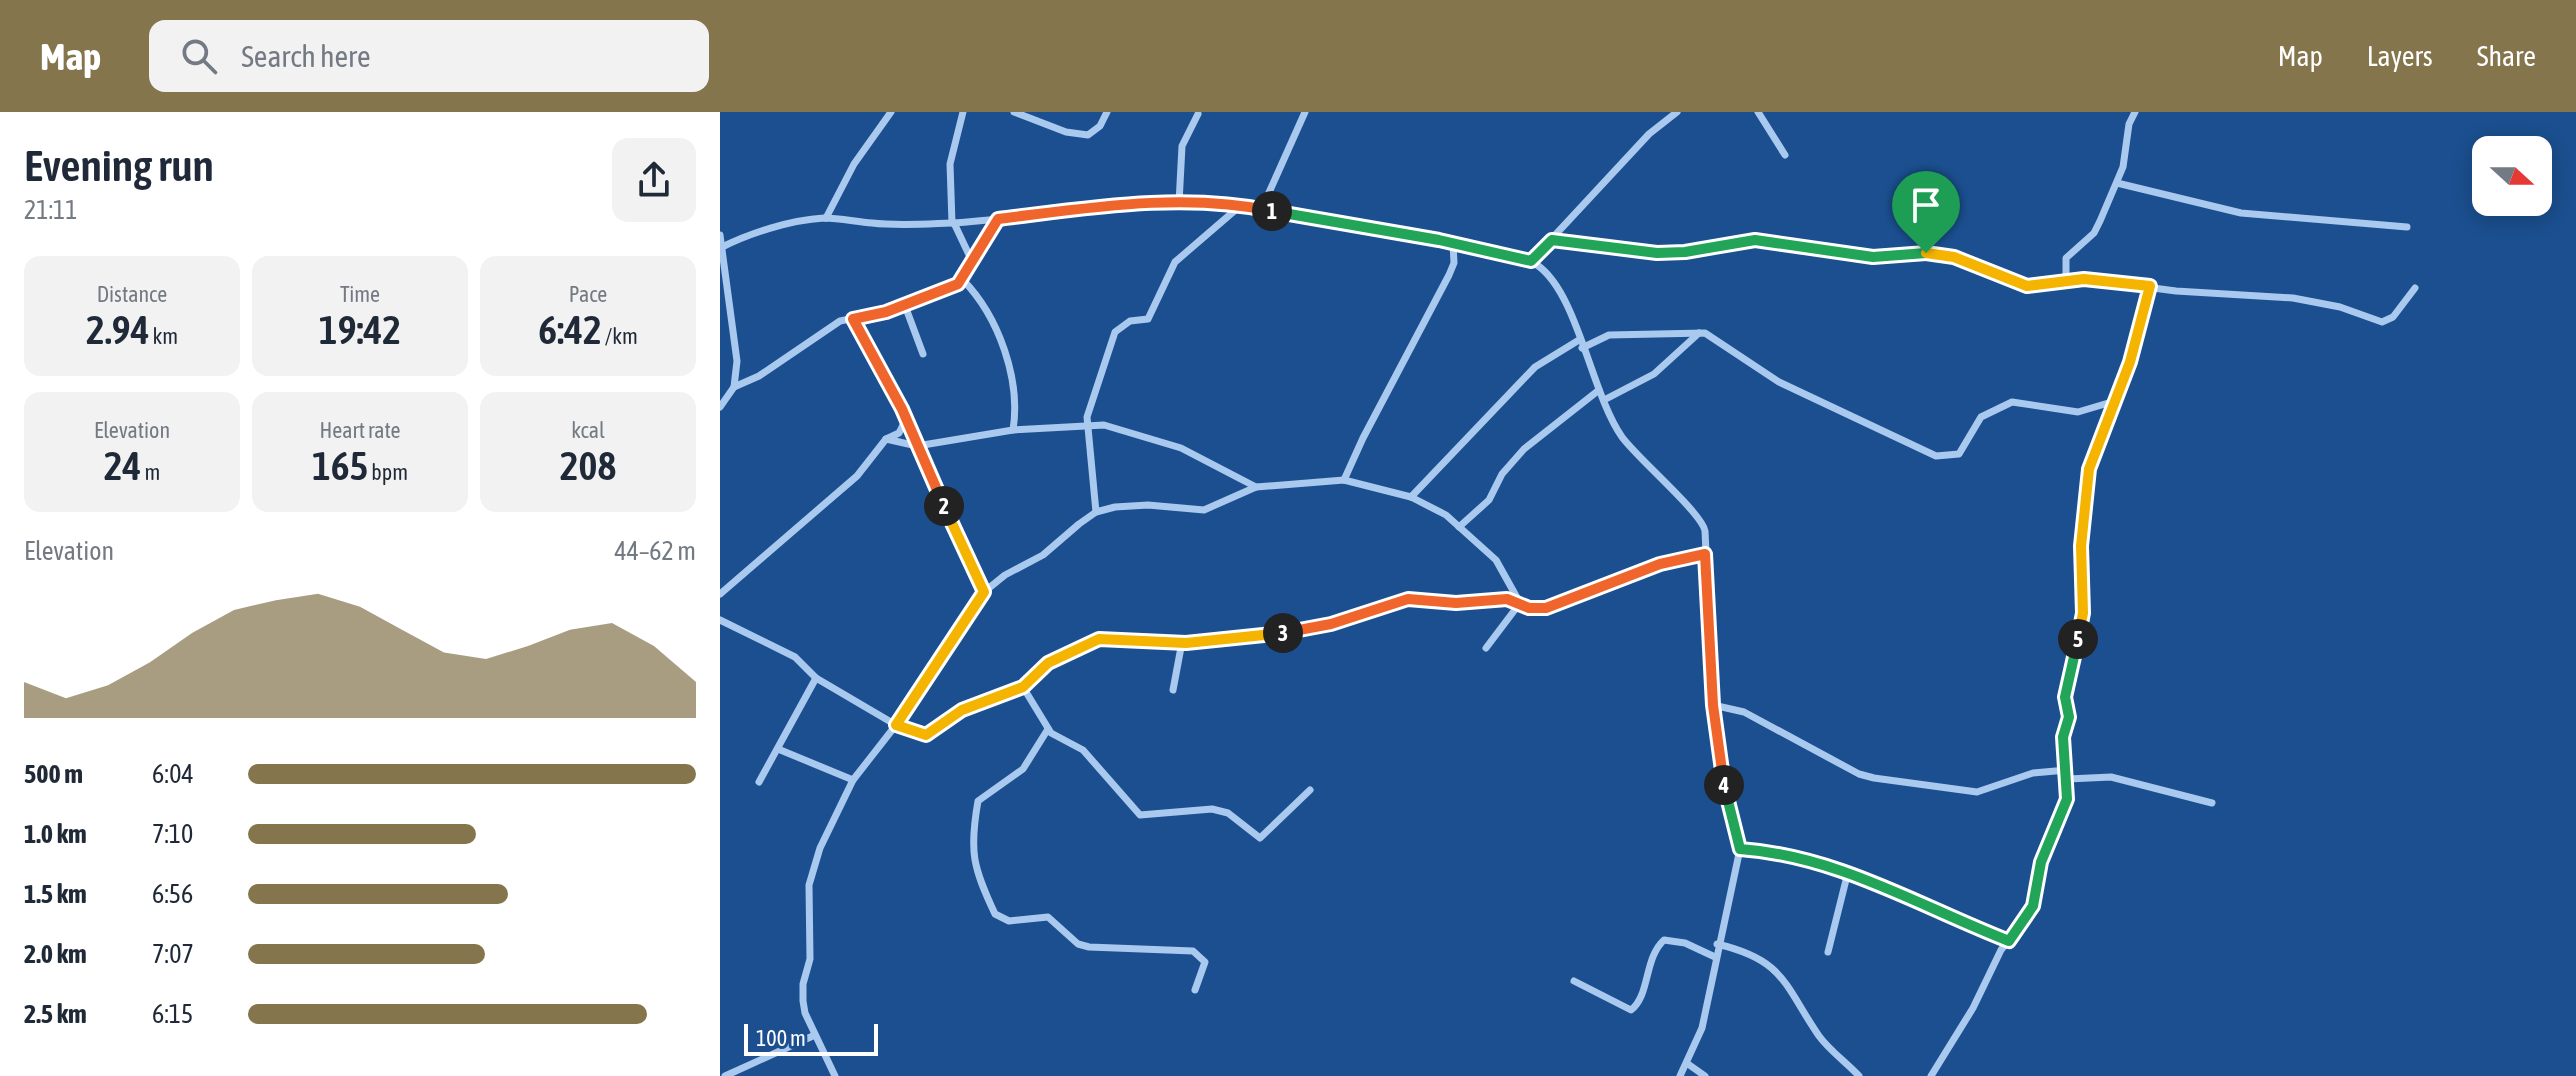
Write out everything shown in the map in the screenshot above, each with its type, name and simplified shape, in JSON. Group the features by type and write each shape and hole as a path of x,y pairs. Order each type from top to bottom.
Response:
{"street":[{"path":"826,218 854,164 891,112"},
{"path":"963,112 950,164 953,223 971,259"},
{"path":"1014,112 1066,132 1088,135 1100,126 1107,112"},
{"path":"1257,208 1271,188 1305,112"},
{"path":"1531,261 1649,134 1677,112"},
{"path":"1758,112 1785,155"},
{"path":"2066,282 2066,258 2094,233 2117,183 2135,112"},
{"path":"1179,203 1182,146 1198,114"},
{"path":"2117,183 2241,213 2407,227"},
{"path":"721,247 787,224 826,218 876,224 953,223 1106,205 1179,203 1257,208 1453,243 1531,261 1547,274 1575,325 1599,390 1621,435 1703,522 1713,705 1722,777 1740,849 1717,944 1702,1028 1680,1076"},
{"path":"1096,512 1087,425 1091,403 1115,332 1130,321 1148,319 1175,262 1240,206"},
{"path":"734,387 759,376 830,326 937,294 963,280 971,259 998,219"},
{"path":"720,235 737,361 734,387 720,407"},
{"path":"1552,240 1657,253 1696,251 1755,240 1873,257 1926,253 1954,257 2027,286 2084,279 2313,301 2382,322 2393,317 2403,299 2415,288"},
{"path":"1344,480 1449,275 1454,263 1453,243"},
{"path":"963,280 985,309 1011,371 1016,409 1013,430"},
{"path":"1931,1076 2009,941 2033,906 2041,862 2065,808 2068,775 2063,737 2069,717 2065,697 2083,613 2081,546 2089,469 2130,362 2150,286"},
{"path":"904,303 923,354"},
{"path":"853,319 906,419 984,592"},
{"path":"1411,497 1535,367 1580,344 1609,335 1699,333 1714,337 1779,382 1936,456 1959,454 1981,417 2012,402 2078,412 2115,401"},
{"path":"1604,400 1654,374 1699,333"},
{"path":"1459,527 1489,500 1502,474 1524,449 1599,390"},
{"path":"720,594 857,476 886,439 899,433 906,419"},
{"path":"886,439 917,446 1013,430 1104,425 1181,448 1256,487"},
{"path":"835,1076 803,1001 803,984 810,959 809,885 820,848 853,780 896,725 984,592 1005,575 1043,555 1096,512 1148,505 1204,510 1256,487 1344,480 1430,505 1496,560 1520,603"},
{"path":"720,620 795,657 816,678 896,725 926,735 962,710 1023,687 1048,663 1099,639 1182,642 1301,631 1359,617 1408,599 1456,603 1496,598 1537,609 1546,608 1660,564 1705,554"},
{"path":"1486,648 1520,603"},
{"path":"1173,690 1182,642"},
{"path":"759,782 816,678"},
{"path":"1023,687 1048,729 1077,744 1135,811 1147,817 1192,809 1212,809 1228,813 1260,838 1310,790"},
{"path":"1713,705 1744,712 1859,774 1874,778 1977,792 2033,773 2111,777 2212,803"},
{"path":"1048,729 1023,769 978,801 972,847 980,878 995,914 1009,921 1048,917 1078,944 1089,947 1193,951 1205,962 1195,990"},
{"path":"778,749 853,780"},
{"path":"1740,849 1806,858 1848,872 2009,941"},
{"path":"1828,952 1848,872"},
{"path":"1574,981 1631,1010 1638,1003 1651,959 1664,940 1685,943 1715,957"},
{"path":"1717,944 1752,956 1778,971 1820,1037 1859,1076"},
{"path":"725,1076 815,1035"},
{"path":"1688,1064 1705,1076"}],"route":[{"path":"1179,203 1257,208 1439,240 1531,261 1552,240 1582,241 1657,253 1717,248 1755,240 1796,243 1873,257 1926,253 1954,257 2027,286 2084,279 2150,286 2130,362 2089,469 2081,546 2083,613 2065,697 2069,717 2063,737 2067,799 2055,835 2041,862 2033,906 2009,941 1834,866 1777,852 1740,849 1740,837 1720,767 1713,705 1709,580 1705,554 1660,564 1546,608 1529,608 1496,598 1456,603 1420,598 1301,631 1186,643 1099,639 1048,663 1036,671 1023,687 962,710 938,730 926,735 896,725 984,592 902,409 853,319 886,312 958,284 963,280 988,230 998,219 1106,205 1179,203"}]}
